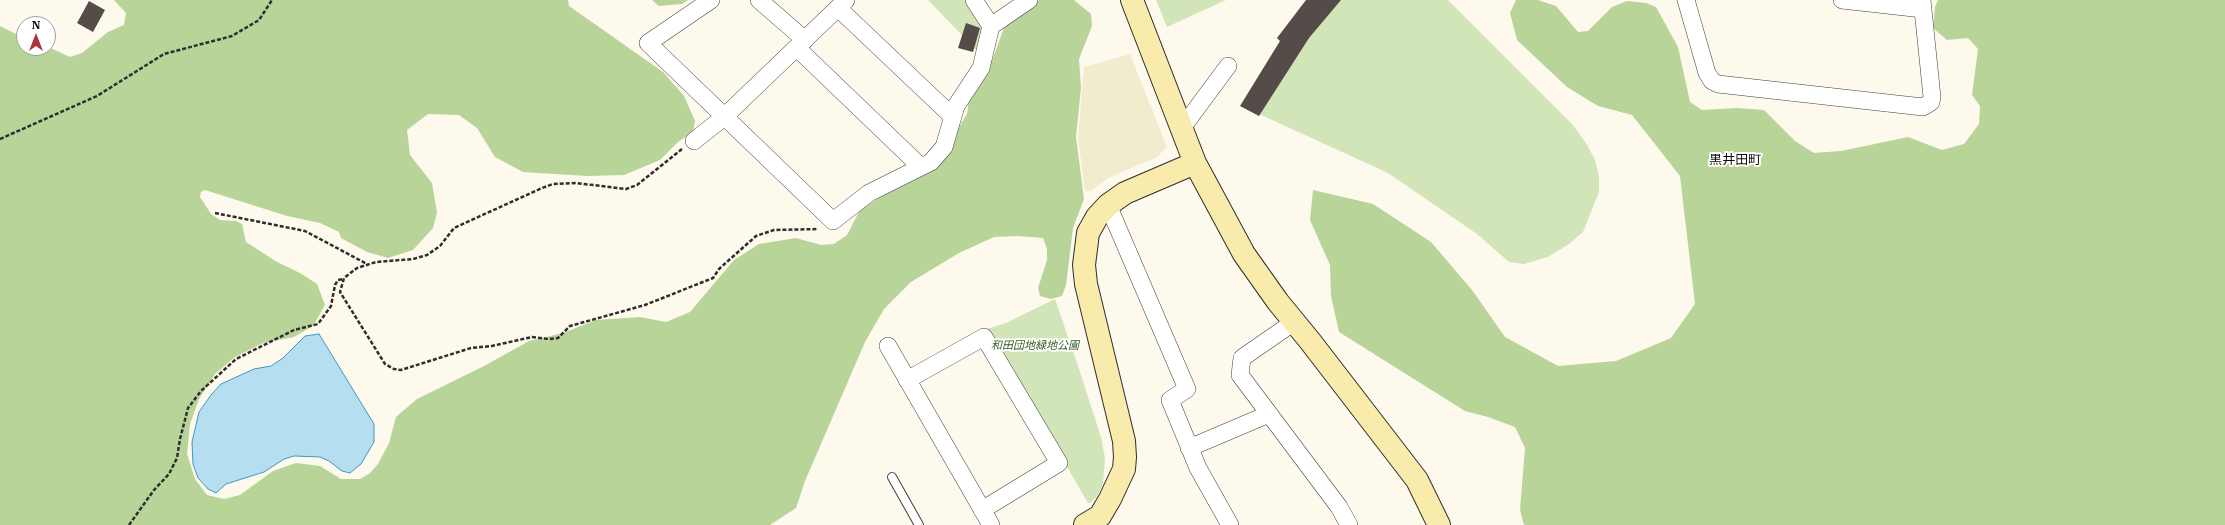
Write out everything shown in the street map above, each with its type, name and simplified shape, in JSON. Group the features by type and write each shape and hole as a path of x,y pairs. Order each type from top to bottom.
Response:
{"street":[{"path":"711,0 648,43 833,221 869,193 931,162 944,147 956,106 981,68 991,26 1029,0"},
{"path":"758,0 922,166"},
{"path":"974,0 991,26"},
{"path":"1132,0 1195,163 1244,254 1294,322 1417,480 1438,525"},
{"path":"1686,0 1707,73 1712,81 1718,84 1923,107 1930,102 1932,97 1923,5 1842,0"},
{"path":"694,141 724,117 842,4 953,117"},
{"path":"1182,128 1228,66"},
{"path":"1097,522 1119,482 1124,469 1124,441 1090,306 1084,265 1088,233 1097,217 1108,205 1126,193 1195,163"},
{"path":"1108,205 1186,389 1170,400 1189,448 1230,525"},
{"path":"1294,322 1242,358 1240,375 1339,507 1349,525"},
{"path":"907,380 984,337 1059,463 982,510"},
{"path":"888,346 991,525"},
{"path":"1189,448 1269,414"}],"lane":[{"path":"892,477 920,525"}],"path":[{"path":"0,139 97,96 164,54 232,36 259,20 272,0"},
{"path":"129,525 154,490 169,474 178,458 180,439 188,408 201,391 236,359 294,330 318,324 331,306 335,285 338,280 367,264 414,259 427,255 440,246 454,228 553,184 576,183 626,189 637,185 662,166 673,155 694,141"},
{"path":"215,213 305,231 367,264"},
{"path":"344,278 340,288 343,298 385,364 389,367 401,370 471,348 492,346 532,337 549,339 558,338 570,326 645,305 713,278 719,269 756,236 774,230 823,229 829,227 833,221"}],"shaded area":[{"path":"1130,54 1167,147 1157,157 1110,177 1091,191 1085,191 1078,138 1084,67"}],"green space":[{"path":"114,0 568,0 569,6 663,72 684,96 695,121 693,132 678,142 660,160 624,175 587,176 523,172 495,157 477,128 459,115 428,114 407,130 410,155 432,183 437,213 433,228 413,250 388,258 367,252 341,238 339,232 320,223 287,216 205,190 201,192 200,197 211,214 220,220 236,221 242,224 246,242 277,262 300,273 317,284 325,305 313,326 294,337 263,343 235,357 215,374 199,399 190,424 187,454 195,479 207,495 224,499 240,495 273,471 296,463 320,466 341,479 360,479 370,473 378,464 389,443 396,417 417,399 484,366 529,341 563,333 596,320 640,317 666,322 690,312 734,260 759,244 796,238 821,245 834,244 847,235 860,210 900,185 920,177 939,160 967,114 969,99 976,84 992,61 1005,25 1020,10 1039,0 1074,0 1091,14 1092,26 1079,59 1081,88 1076,137 1084,199 1073,228 1066,285 1062,296 1051,299 1040,296 1038,288 1047,260 1047,249 1043,238 1018,236 994,237 959,253 911,282 884,309 865,342 805,481 796,508 770,525 0,525 0,26 16,34 16,56 56,56 56,51 70,57 82,53 108,32 124,25 126,13"},
{"path":"652,0 688,0 682,4 659,6"},
{"path":"928,0 966,0 985,28 978,52"},
{"path":"1156,0 1226,0 1167,27"},
{"path":"1338,0 1448,0 1572,124 1586,143 1595,160 1599,176 1599,192 1583,232 1569,244 1548,257 1524,264 1509,262 1477,234 1388,173 1259,114 1298,50"},
{"path":"1516,0 1538,0 1556,6 1578,32 1588,31 1612,7 1627,1 1646,3 1656,7 1678,47 1690,102 1702,110 1737,108 1764,110 1795,141 1814,153 1841,151 1908,137 1942,150 1964,144 1979,124 1980,106 1972,95 1978,49 1968,38 1947,40 1933,28 1935,7 1938,0 2225,0 2225,525 1524,525 1520,510 1525,448 1515,427 1488,417 1465,411 1339,332 1331,296 1330,265 1310,220 1313,190 1373,204 1431,242 1472,290 1505,337 1558,366 1616,361 1671,338 1695,304 1680,176 1632,115 1598,106 1567,87 1517,40 1510,13"},
{"name":"和田団地緑地公園","path":"1055,299 1101,437 1105,458 1103,484 1097,496 1090,503 1088,503 987,329 1006,323"}],"water":[{"path":"319,334 374,424 374,442 361,464 350,473 342,471 329,461 320,457 294,456 284,459 264,472 226,484 216,493 208,489 198,478 193,464 192,442 199,412 211,395 221,384 254,369 271,366 283,358 305,336"}],"building":[{"path":"1306,0 1341,0 1309,38 1259,116 1240,106 1280,41 1277,38"},
{"path":"89,1 105,10 93,32 77,23"},
{"path":"966,23 980,28 973,52 958,48"}],"district":[{"name":"黒井田町","path":"1735,160"}]}
